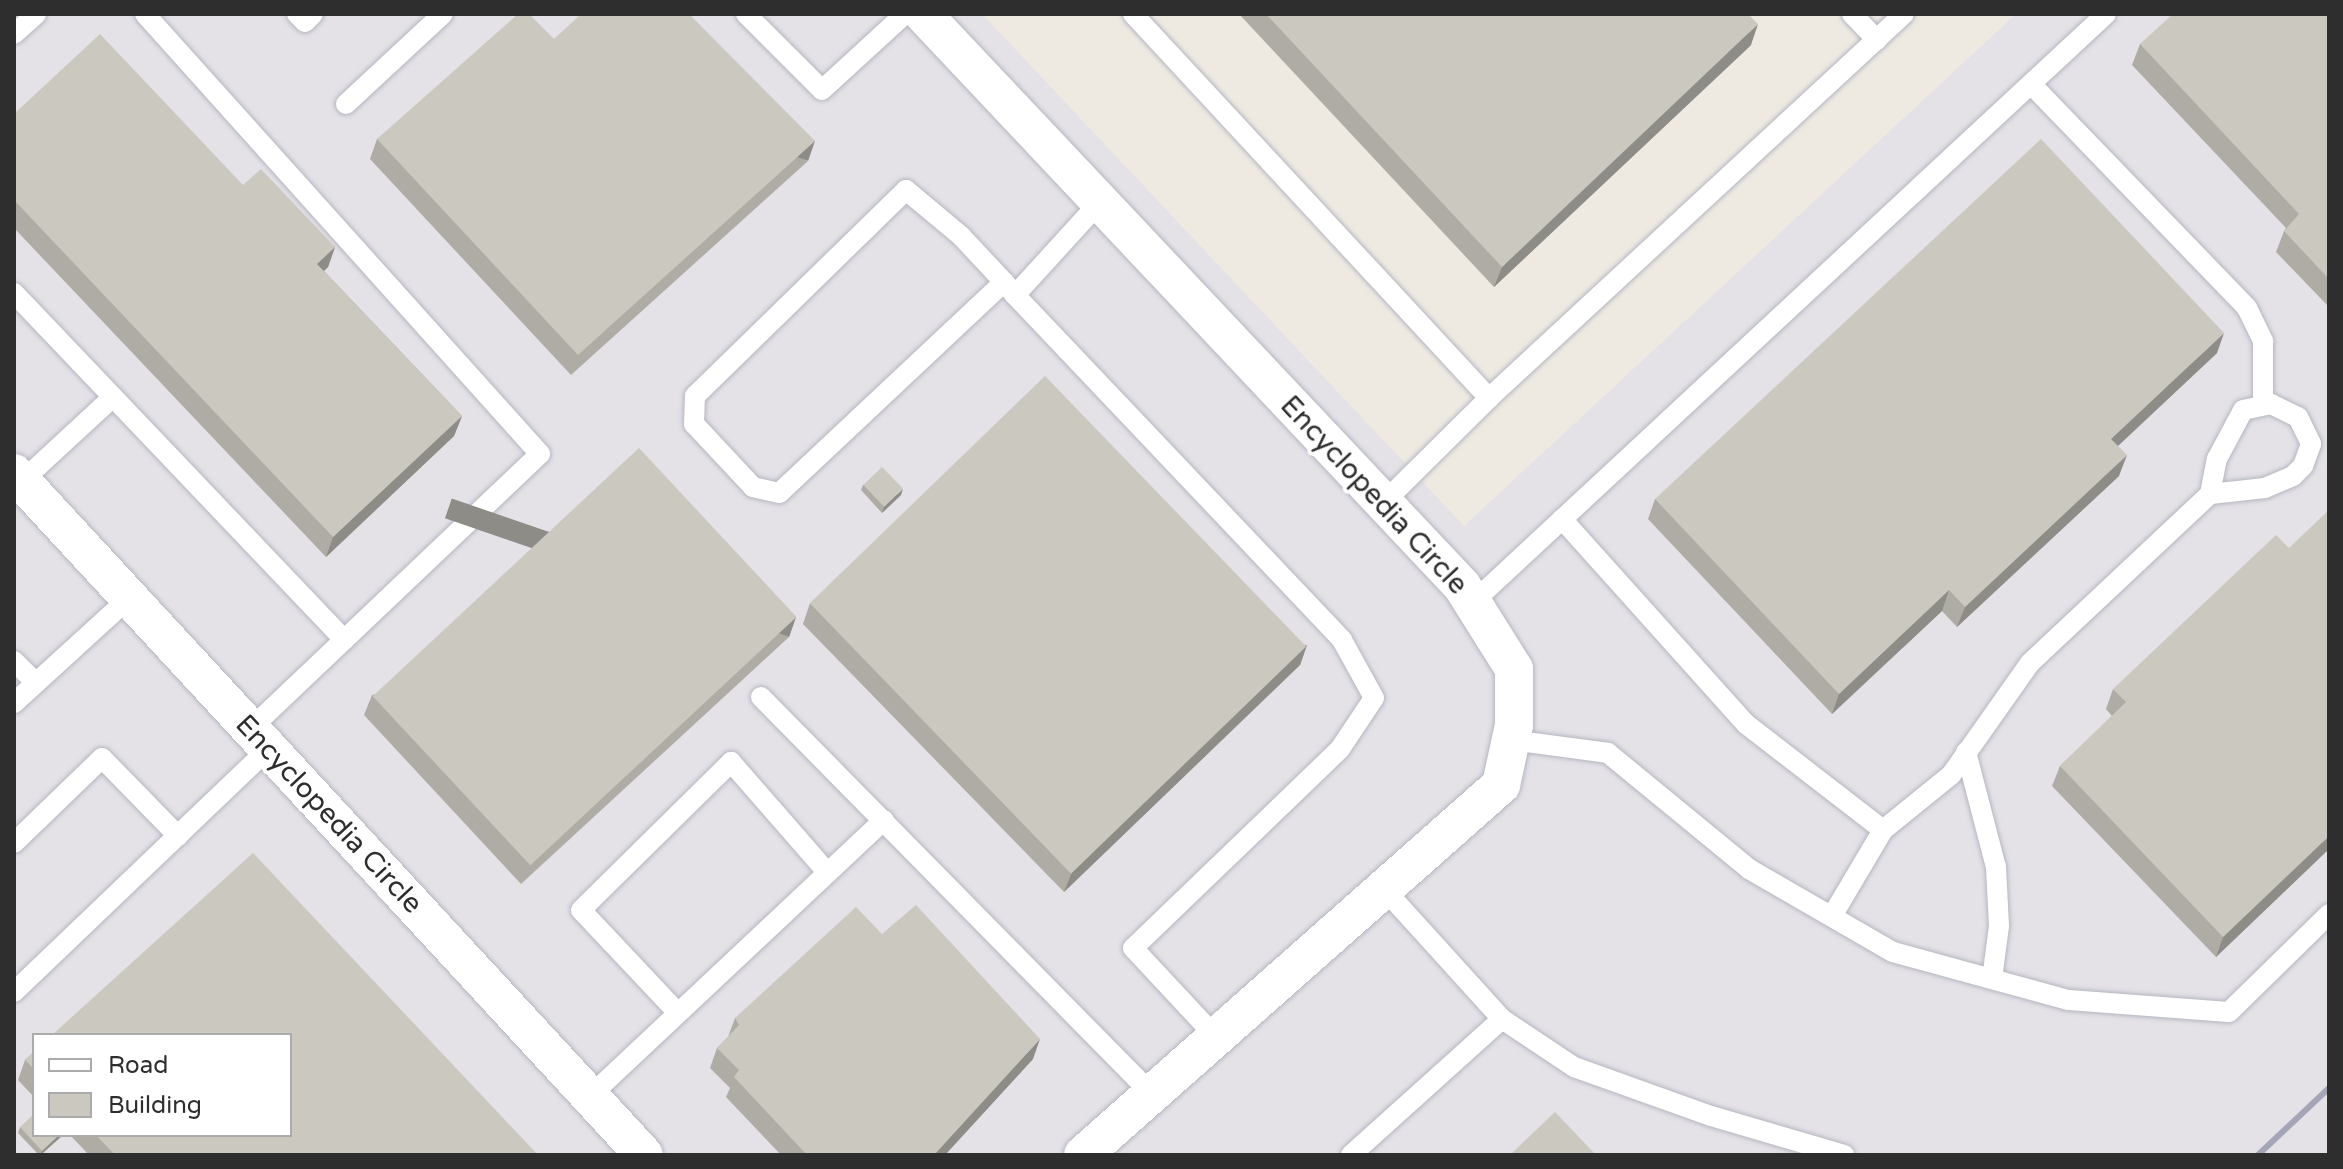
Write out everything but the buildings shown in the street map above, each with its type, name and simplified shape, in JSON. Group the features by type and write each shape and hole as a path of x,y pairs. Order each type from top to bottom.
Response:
{"street":[{"name":"Encyclopedia Circle","path":"923,14 1383,503 1472,603 1514,669 1511,740 1501,785 1083,1155"},
{"name":"Encyclopedia Circle","path":"18,477 644,1155"}],"lane":[{"path":"14,34 36,14"},
{"path":"14,992 178,836 344,640 540,454 145,14"},
{"path":"297,14 305,22 313,14"},
{"path":"346,104 443,14"},
{"path":"746,14 822,90 905,14"},
{"path":"1133,14 1489,398"},
{"path":"1852,14 1877,40"},
{"path":"1383,503 1489,398 1904,14"},
{"path":"1472,603 2106,14"},
{"path":"2031,84 2247,308 2263,341 2263,405"},
{"path":"1100,202 1009,289 779,493 753,487 694,424 695,396 906,190 961,236 1009,289 1342,640 1374,698 1340,749 1133,948 1216,1037"},
{"path":"14,293 344,640"},
{"path":"18,477 113,397"},
{"path":"1832,916 1883,830 1951,775 2030,663 2210,494 2217,459 2243,410 2263,405 2298,417 2320,446 2293,476 2265,488 2210,494"},
{"path":"1562,519 1746,724 1883,830"},
{"path":"14,703 129,598"},
{"path":"14,661 36,683"},
{"path":"761,697 1152,1094"},
{"path":"1511,740 1608,753 1749,869 1893,952 2069,1000 2229,1012 2329,914"},
{"path":"1966,752 1996,867 1999,926 1992,979"},
{"path":"14,843 102,758 178,836"},
{"path":"678,1013 581,910 731,762 828,873"},
{"path":"590,1096 884,820"},
{"path":"1384,889 1502,1019 1574,1067 1711,1116 1844,1155"},
{"path":"1351,1155 1502,1019"}],"shaded area":[{"path":"14,14 982,14 1464,526 2016,14 2329,14 2329,1155 14,1155"}],"railway":[{"path":"2258,1155 2329,1088"}]}
